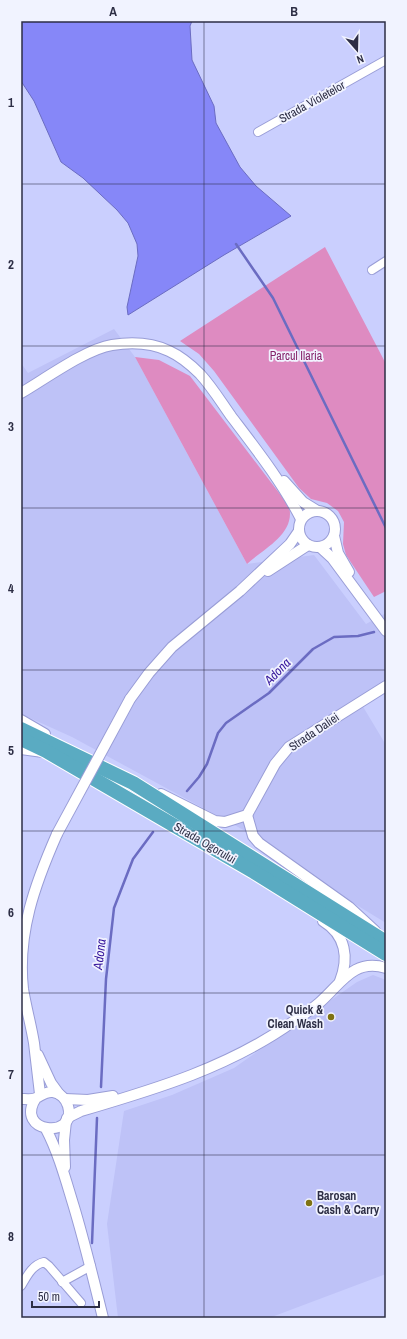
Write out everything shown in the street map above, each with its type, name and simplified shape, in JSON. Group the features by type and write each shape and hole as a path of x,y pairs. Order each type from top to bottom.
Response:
{"highway":[{"name":"Strada Ogorului","path":"21,729 133,783 384,941"},
{"name":"Strada Ogorului","path":"21,739 254,872 386,954"}],"street":[{"name":"Strada Violetelor","path":"258,132 386,60"},
{"path":"372,270 386,262"},
{"path":"21,393 89,353 110,345 132,343 151,345 169,351 184,360 201,375 255,447 294,505 301,519"},
{"path":"255,447 303,502 316,510 323,511 332,518 336,530 334,536 326,545 320,547 308,545 304,542 299,531"},
{"path":"316,510 305,514 301,519 299,531 290,544 240,591 172,647 149,673 130,700 57,834 38,877 25,931 23,989 34,1044 38,1096 31,1108 31,1114 36,1124 46,1129 57,1128 66,1120 81,1111 186,1078 243,1054 266,1041 319,1004 354,969 363,966 377,965 386,968"},
{"path":"334,536 338,553 366,602"},
{"path":"240,591 308,545"},
{"path":"320,547 332,558 386,631"},
{"name":"Strada Daliei","path":"247,815 275,764 289,747 386,686"},
{"path":"21,720 86,760"},
{"path":"21,749 34,752 46,752"},
{"path":"133,783 165,796 215,821 225,822 247,815 253,836 259,843 349,907 370,925 384,941"},
{"path":"254,872 329,925 339,936 344,944 346,961 339,983"},
{"path":"34,1044 51,1083 68,1106 64,1140 66,1179"},
{"path":"21,1099 52,1092 62,1096 88,1100 129,1095"},
{"path":"21,1109 31,1114"},
{"path":"46,1129 53,1143 66,1179 91,1266 103,1318"},
{"path":"21,1286 32,1269 38,1264 44,1262 50,1266 81,1303"},
{"path":"62,1282 91,1266"}],"shaded area":[{"path":"21,21 192,21 190,26 192,60 214,106 216,123 240,167 256,186 291,216 224,255 128,315 127,307 138,256 137,244 128,223 117,210 83,178 61,162 34,101 21,81"},
{"path":"114,329 135,357 247,564 314,555 366,624 386,613 386,691 362,705 386,745 386,923 350,901 273,846 72,737 21,714 21,363 28,373"},
{"path":"373,975 386,980 386,1274 269,1318 118,1318 107,1224 124,1111 172,1095 234,1068 357,982"}],"green space":[{"name":"Parcul Ilaria","path":"325,247 386,364 386,591 374,597 346,555 343,544 344,522 338,511 327,503 311,499 299,488 214,371 199,354 180,341"},
{"path":"135,357 159,360 190,376 289,506 290,516 288,525 283,532 277,540 247,564"}],"waterway":[{"path":"236,244 273,298 386,528"},
{"name":"Adona","path":"187,791 199,777 207,764 218,733 226,723 269,693 313,649 334,637 358,636 374,632"},
{"name":"Adona","path":"101,1087 106,979 114,908 133,859 153,832"},
{"name":"Adona","path":"92,1243 97,1118"}],"place":[{"name":"Quick & Clean Wash","path":"331,1017"},
{"name":"Barosan Cash & Carry","path":"309,1203"}]}
